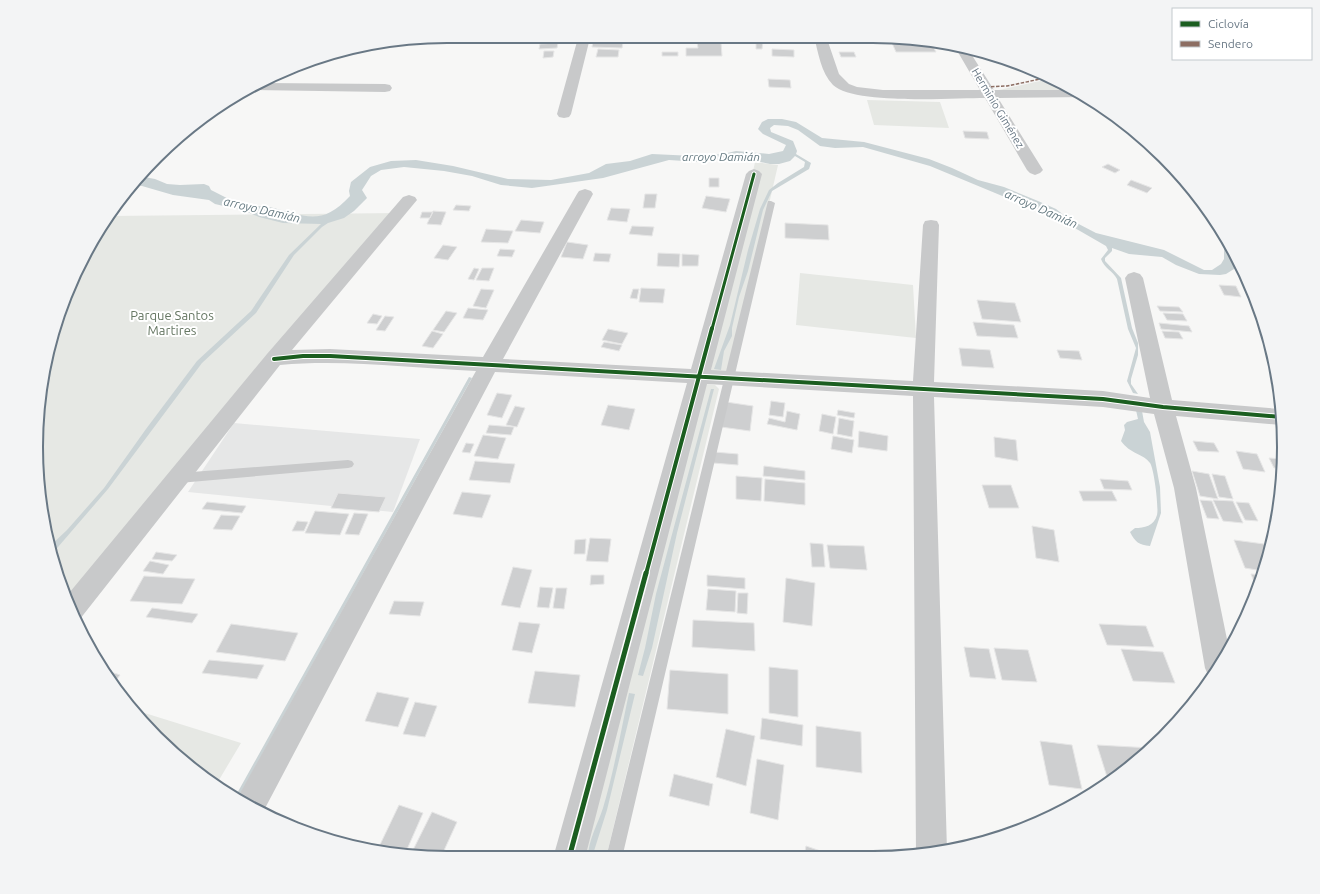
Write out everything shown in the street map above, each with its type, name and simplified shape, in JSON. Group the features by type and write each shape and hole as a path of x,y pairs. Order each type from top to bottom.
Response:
{"street":[{"path":"564,114 583,43"},
{"path":"822,43 830,72 839,85 851,90 865,93 1069,94"},
{"name":"Herminio Giménez","path":"966,54 1035,170"},
{"path":"264,87 385,88"},
{"path":"572,851 754,174"},
{"path":"253,801 489,365 585,194"},
{"path":"76,606 274,359 409,200"},
{"path":"931,224 924,390 931,847"},
{"path":"1134,278 1163,407 1185,488 1217,658"},
{"path":"274,359 303,356 330,356 1103,399 1163,407 1276,417"}],"lane":[{"path":"616,851 771,203"},
{"path":"179,478 348,464"}],"shaded area":[{"path":"234,423 420,439 393,512 188,492"}],"green space":[{"path":"1042,81 1063,91 999,90"},
{"path":"867,100 940,102 949,128 874,125"},
{"path":"755,162 778,165 731,369 730,371 713,371 711,370"},
{"name":"Parque Santos Martires","path":"400,213 76,606 64,577 46,500 43,447 46,394 64,317 85,268 97,245 116,216"},
{"path":"800,273 913,285 916,338 796,325"},
{"path":"706,384 715,385 719,389 608,851 582,851"},
{"path":"142,712 241,743 219,780 201,768 181,751 161,733"}],"water":[{"name":"arroyo Damián","path":"768,119 782,119 796,122 822,138 864,142 929,159 978,180 1004,187 1038,201 1056,209 1069,219 1096,233 1164,250 1204,270 1212,270 1221,264 1224,259 1225,248 1234,267 1234,269 1226,274 1220,275 1199,274 1176,265 1162,257 1129,254 1112,248 1112,251 1105,258 1105,261 1121,278 1132,328 1138,343 1138,355 1131,384 1138,394 1133,393 1127,381 1136,348 1128,329 1117,279 1104,265 1101,259 1108,250 1106,246 1047,212 1024,205 930,166 863,147 835,148 820,146 798,130 788,126 774,125 770,128 771,132 793,141 797,151 796,154 811,163 809,169 772,191 763,210 748,271 739,297 732,328 732,336 724,351 721,370 714,369 730,325 748,250 760,209 769,190 804,167 805,162 795,156 790,161 779,164 770,164 739,157 699,162 669,160 603,178 532,188 501,185 472,176 444,171 404,167 381,170 371,176 362,190 367,198 354,211 344,218 328,223 322,227 294,255 256,313 202,363 108,489 56,549 55,542 67,530 104,488 197,361 251,311 289,255 321,224 283,223 259,217 245,211 215,204 209,200 173,195 139,186 146,177 167,184 204,184 209,186 211,190 238,203 269,207 302,215 321,216 340,206 350,196 349,191 351,182 370,167 391,161 416,160 453,166 508,179 551,180 589,173 606,164 630,161 652,154 694,156 723,154 736,151 769,154 783,151 786,145 763,134 758,129 762,122"},
{"path":"469,377 472,378 240,794 238,792"},
{"path":"711,389 714,389 677,533 652,648 643,676 638,675 656,594"},
{"path":"1136,410 1142,411 1144,422 1150,432 1160,487 1161,513 1150,546 1143,545 1138,542 1130,532 1135,528 1142,528 1151,524 1156,519 1157,515 1157,497 1152,466 1147,460 1128,449 1121,441 1125,430 1124,425 1127,422 1138,419"},
{"path":"629,693 635,694 607,810 594,851 588,851 591,838 603,808"}],"building":[{"path":"558,43 557,48 539,49 540,44"},
{"path":"593,43 623,43 622,48 592,47"},
{"path":"697,43 721,43 722,56 686,56 686,48 698,48"},
{"path":"756,43 763,43 762,49 756,49"},
{"path":"892,44 926,46 933,47 936,52 896,52"},
{"path":"598,49 619,50 618,57 596,57"},
{"path":"772,49 794,50 794,57 772,56"},
{"path":"544,51 554,51 553,57 543,58"},
{"path":"662,52 678,52 678,56 662,56"},
{"path":"839,52 854,52 856,57 841,57"},
{"path":"768,79 790,80 791,88 769,87"},
{"path":"963,131 987,132 989,139 965,138"},
{"path":"1108,164 1120,170 1115,173 1102,167"},
{"path":"709,178 719,178 719,187 709,187"},
{"path":"1131,180 1152,188 1147,193 1127,185"},
{"path":"645,194 657,194 655,208 643,208"},
{"path":"706,196 730,199 726,212 702,208"},
{"path":"456,205 471,206 469,211 453,210"},
{"path":"611,208 630,209 627,222 607,220"},
{"path":"433,211 446,212 441,225 427,224"},
{"path":"422,212 433,212 430,218 420,218"},
{"path":"521,220 544,222 540,233 515,231"},
{"path":"785,223 828,225 829,240 785,238"},
{"path":"632,226 654,227 652,236 629,234"},
{"path":"486,229 513,231 508,243 481,242"},
{"path":"567,242 588,245 583,259 561,257"},
{"path":"443,245 457,247 448,260 434,258"},
{"path":"500,249 515,250 512,257 497,256"},
{"path":"595,253 611,254 609,262 593,261"},
{"path":"658,253 680,254 679,267 657,266"},
{"path":"682,254 699,255 698,266 682,266"},
{"path":"474,268 479,269 474,280 468,279"},
{"path":"482,268 494,268 489,281 476,280"},
{"path":"1219,285 1236,286 1241,297 1224,295"},
{"path":"641,288 665,289 663,303 639,302"},
{"path":"481,289 494,290 486,308 473,306"},
{"path":"633,289 639,289 637,299 630,298"},
{"path":"977,300 1015,303 1021,322 982,319"},
{"path":"1157,306 1179,307 1183,312 1160,311"},
{"path":"468,308 488,310 483,320 463,318"},
{"path":"446,311 457,313 444,332 433,330"},
{"path":"1163,313 1183,314 1187,321 1167,320"},
{"path":"373,314 382,316 377,324 367,323"},
{"path":"385,316 394,317 385,331 376,330"},
{"path":"973,322 1014,325 1018,338 977,336"},
{"path":"1159,323 1189,326 1192,332 1161,329"},
{"path":"608,329 628,333 622,344 602,340"},
{"path":"432,331 443,334 433,348 422,346"},
{"path":"1162,331 1179,332 1183,339 1165,338"},
{"path":"604,342 622,345 619,351 601,347"},
{"path":"959,348 990,350 994,368 962,366"},
{"path":"1057,350 1079,351 1082,360 1060,358"},
{"path":"497,393 512,395 502,418 487,415"},
{"path":"771,401 785,403 783,417 769,415"},
{"path":"726,402 753,406 750,431 721,427"},
{"path":"608,405 635,409 629,430 601,425"},
{"path":"515,406 525,408 517,427 506,425"},
{"path":"838,410 855,413 854,418 837,415"},
{"path":"787,411 800,414 797,430 767,424 769,418 785,422"},
{"path":"822,414 836,417 833,434 819,431"},
{"path":"839,418 854,421 852,437 837,434"},
{"path":"489,425 514,427 511,435 486,433"},
{"path":"859,431 888,436 887,451 858,447"},
{"path":"483,435 506,438 498,459 474,456"},
{"path":"833,436 854,440 852,453 831,449"},
{"path":"994,437 1016,440 1018,461 995,457"},
{"path":"1193,441 1214,443 1219,452 1198,451"},
{"path":"466,443 474,444 470,453 462,452"},
{"path":"1236,451 1257,454 1265,472 1243,469"},
{"path":"714,452 738,454 738,465 713,463"},
{"path":"1269,458 1277,459 1276,468 1274,468"},
{"path":"475,461 515,464 510,483 469,480"},
{"path":"764,466 805,471 805,480 763,476"},
{"path":"1192,471 1209,474 1218,499 1200,496"},
{"path":"1212,474 1225,476 1233,499 1219,497"},
{"path":"736,476 762,478 761,501 736,499"},
{"path":"765,479 805,483 805,505 764,501"},
{"path":"1100,479 1128,481 1132,490 1104,489"},
{"path":"982,485 1011,485 1019,508 989,508"},
{"path":"1079,491 1112,491 1117,501 1083,501"},
{"path":"462,492 491,495 482,518 453,514"},
{"path":"338,493 386,497 379,512 331,508"},
{"path":"1200,500 1212,501 1219,519 1207,518"},
{"path":"1213,500 1233,501 1243,523 1223,521"},
{"path":"207,502 246,506 242,513 202,509"},
{"path":"1236,502 1249,503 1258,521 1245,520"},
{"path":"315,511 349,514 340,535 305,533"},
{"path":"354,513 368,514 359,535 345,534"},
{"path":"221,515 240,516 232,530 213,529"},
{"path":"297,521 308,522 304,531 292,531"},
{"path":"1032,526 1054,530 1059,562 1036,558"},
{"path":"590,538 611,539 608,562 586,561"},
{"path":"586,539 585,554 574,554 575,540"},
{"path":"1234,540 1264,544 1258,570 1245,568"},
{"path":"810,543 823,544 825,567 812,567"},
{"path":"827,545 864,546 867,570 830,568"},
{"path":"156,552 177,555 172,561 152,559"},
{"path":"150,561 169,565 163,574 143,571"},
{"path":"513,567 532,570 520,608 501,605"},
{"path":"1251,574 1257,575 1254,582"},
{"path":"591,575 604,575 604,584 590,585"},
{"path":"707,575 745,578 745,589 707,586"},
{"path":"144,576 195,579 182,604 130,601"},
{"path":"786,578 815,583 812,626 783,622"},
{"path":"540,587 553,588 549,608 537,607"},
{"path":"556,588 567,588 564,609 553,608"},
{"path":"708,589 736,591 735,612 706,610"},
{"path":"738,593 748,593 747,614 737,613"},
{"path":"394,601 424,602 420,616 389,614"},
{"path":"152,608 198,614 192,623 146,617"},
{"path":"693,620 754,623 755,651 692,647"},
{"path":"519,622 540,624 532,653 512,650"},
{"path":"231,624 298,633 285,661 216,652"},
{"path":"1099,624 1146,626 1154,647 1107,645"},
{"path":"964,647 989,649 996,679 970,677"},
{"path":"994,648 1028,650 1037,682 1002,680"},
{"path":"1121,649 1163,652 1175,683 1133,681"},
{"path":"209,660 264,665 257,679 202,673"},
{"path":"769,667 798,670 798,717 769,713"},
{"path":"670,670 728,674 728,714 667,709"},
{"path":"535,671 580,675 575,707 528,703"},
{"path":"112,672 120,675 117,679"},
{"path":"377,692 409,698 398,727 365,721"},
{"path":"415,702 437,706 425,737 403,734"},
{"path":"762,718 803,725 802,746 760,739"},
{"path":"816,726 861,732 862,773 816,767"},
{"path":"726,729 755,736 746,786 716,777"},
{"path":"1040,741 1072,745 1082,789 1049,785"},
{"path":"1097,745 1143,748 1119,768 1107,776"},
{"path":"757,759 784,765 778,820 750,813"},
{"path":"674,774 713,784 709,806 669,796"},
{"path":"399,805 423,813 407,849 380,845"},
{"path":"432,812 457,822 444,851 413,849"},
{"path":"806,846 821,851 805,851"}],"marked path":[{"path":"986,87 1007,86 1039,79"}],"cycle path":[{"path":"571,851 754,174"},
{"path":"274,359 303,356 330,356 1103,399 1163,407 1276,417"}]}
